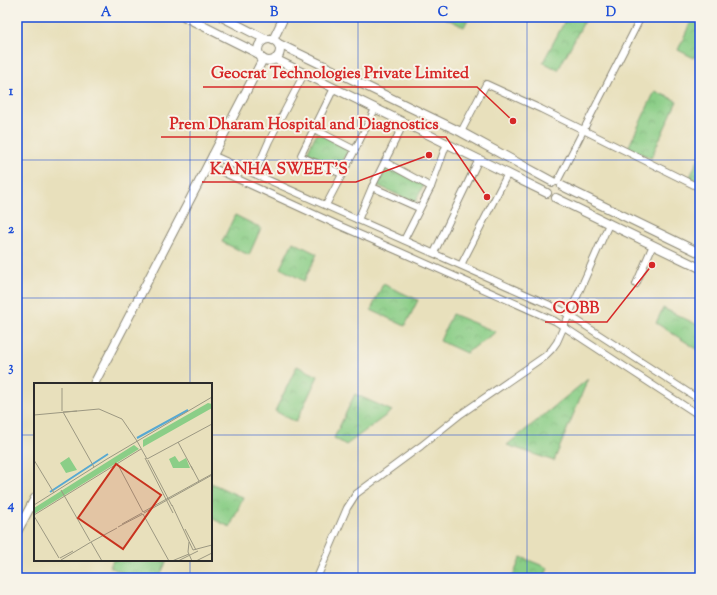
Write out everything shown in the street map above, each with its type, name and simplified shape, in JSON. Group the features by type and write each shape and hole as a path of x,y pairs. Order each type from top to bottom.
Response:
{"street":[{"path":"185,17 270,61 275,59 280,52 272,41"},
{"path":"222,17 461,132 558,183 700,253"},
{"path":"272,41 284,17"},
{"path":"547,193 547,187 558,183 641,17"},
{"path":"95,383 207,165 261,56 258,47 262,41 272,41"},
{"path":"275,59 508,173 547,193 551,197 556,198 700,268"},
{"path":"255,173 269,141 304,74"},
{"path":"461,132 486,84 541,109 700,188"},
{"path":"334,88 301,156 342,174"},
{"path":"326,205 375,109"},
{"path":"358,220 372,187 404,123"},
{"path":"314,129 355,150"},
{"path":"404,240 431,186 447,143"},
{"path":"212,154 561,310 700,400"},
{"path":"434,253 479,159"},
{"path":"385,162 431,186"},
{"path":"207,165 555,321 700,416"},
{"path":"461,265 508,173"},
{"path":"556,198 562,194 558,183"},
{"path":"372,187 419,208"},
{"path":"317,578 347,508 356,494 421,446 461,414 545,356 552,349 557,342 609,224"},
{"path":"636,284 653,245"},
{"path":"679,402 686,391"},
{"path":"17,532 34,500"}],"green space":[{"path":"443,17 469,17 464,27"},
{"path":"567,17 579,17 585,20 558,70 543,62"},
{"path":"693,17 700,17 700,45 694,58 678,50"},
{"path":"655,91 677,101 651,158 628,148"},
{"path":"317,132 349,149 339,169 307,153"},
{"path":"700,155 700,182 690,177"},
{"path":"384,165 424,184 415,203 375,184"},
{"path":"235,215 261,228 249,255 222,242"},
{"path":"293,242 317,254 304,281 280,268"},
{"path":"383,284 418,300 405,326 371,310"},
{"path":"663,308 700,326 700,351 656,323"},
{"path":"452,314 496,332 466,353 440,341"},
{"path":"297,366 318,376 296,422 275,411"},
{"path":"588,379 554,461 507,445"},
{"path":"355,394 392,411 346,445 334,438"},
{"path":"212,483 243,498 230,527 212,518"},
{"path":"521,557 548,568 544,578 512,578"},
{"path":"113,561 167,561 159,578 134,578 110,567"}],"place":[{"name":"Geocrat Technologies Private Limited","path":"513,121"},
{"name":"KANHA SWEET'S","path":"429,155"},
{"name":"Prem Dharam Hospital and Diagnostics","path":"487,197"},
{"name":"COBB","path":"652,265"}]}
